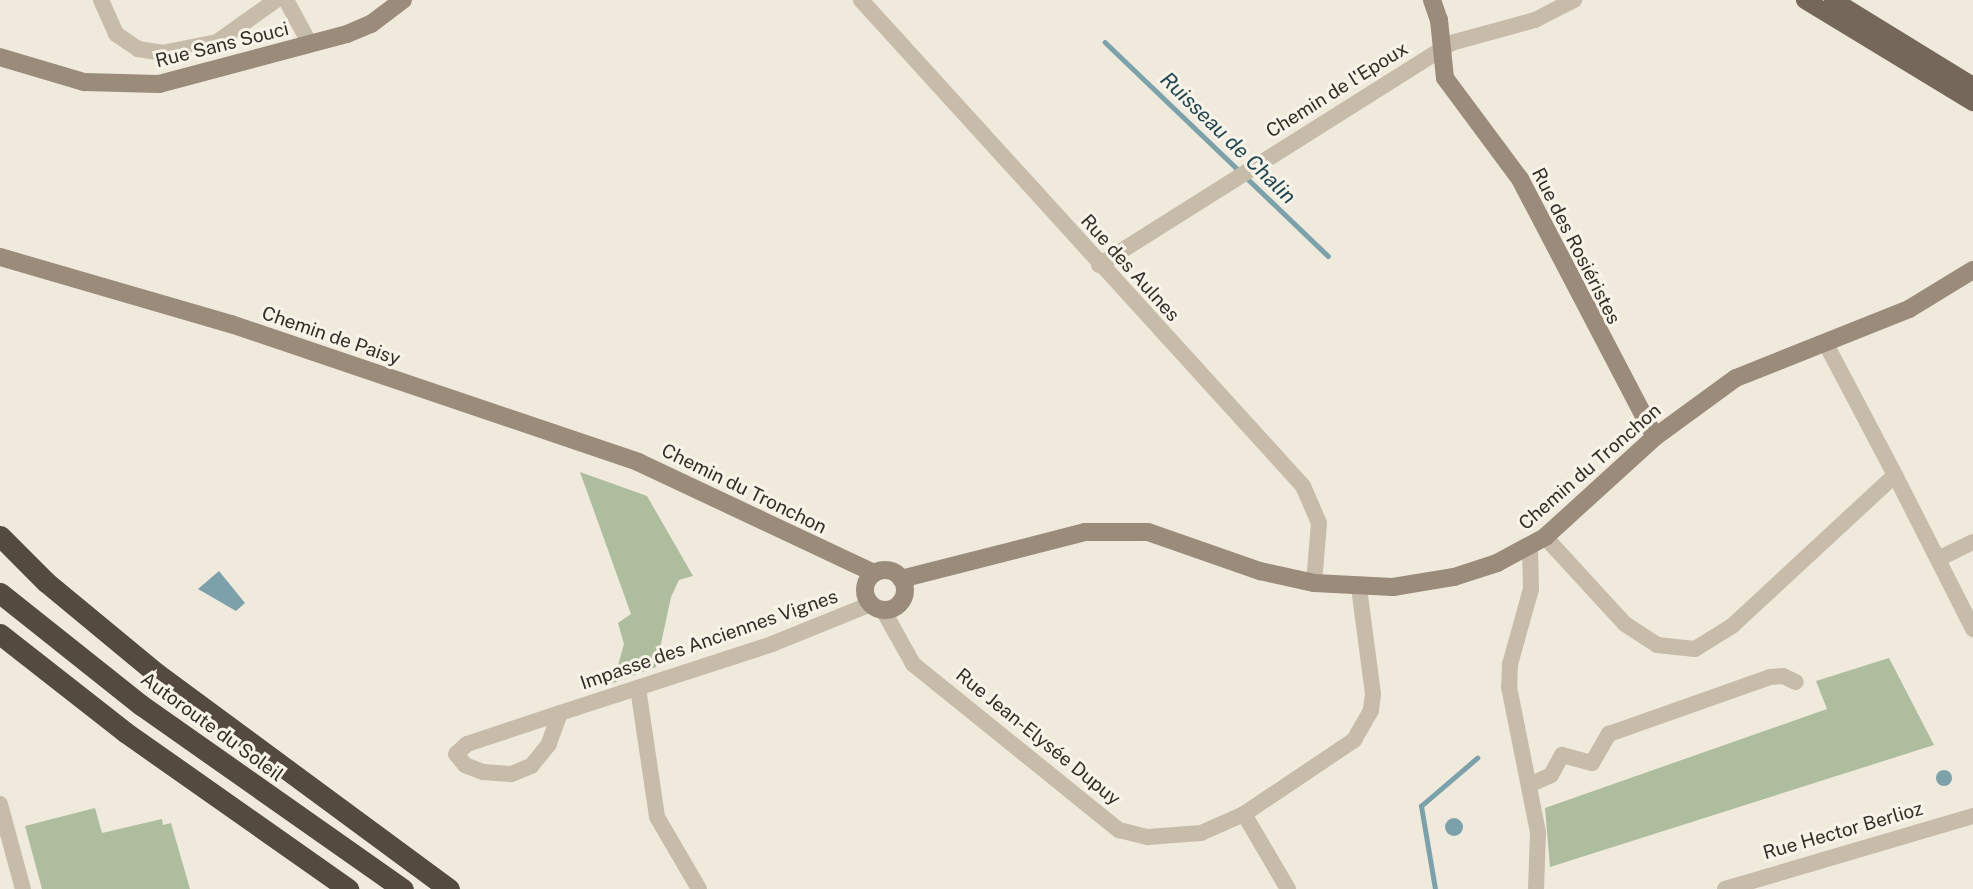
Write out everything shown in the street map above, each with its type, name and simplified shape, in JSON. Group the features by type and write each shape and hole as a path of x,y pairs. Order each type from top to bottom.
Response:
{"highway":[{"path":"0,536 46,582 156,673 449,889"},
{"name":"Autoroute du Soleil","path":"0,593 141,705 404,889"},
{"path":"0,634 125,732 348,889"}],"main road":[{"path":"1805,0 1973,103"},
{"path":"1833,0 1973,86"}],"street":[{"path":"100,0 116,34 138,49 162,53 217,42 276,0"},
{"path":"286,0 310,44"},
{"name":"Rue Sans Souci","path":"0,57 84,82 123,86 181,79 310,44 371,24 403,0"},
{"name":"Rue des Aulnes","path":"861,0 1099,265 1303,486 1319,523 1314,583"},
{"name":"Rue des Rosiéristes","path":"1432,0 1439,20 1440,51 1445,78 1456,98 1524,186 1655,437"},
{"name":"Chemin de l'Epoux","path":"1099,265 1459,40 1535,20 1574,0"},
{"name":"Chemin de Paisy","path":"3,257 194,312 638,461"},
{"name":"Chemin du Tronchon","path":"638,461 831,555 870,578 887,570 903,585 1026,544 1086,532 1148,532 1260,570 1314,583 1359,587 1416,584 1454,577 1530,548 1655,437 1736,378 1909,309 1973,270"},
{"path":"1826,344 1973,629"},
{"path":"1545,537 1625,624 1657,645 1695,649 1732,626 1895,475"},
{"path":"1938,559 1973,542"},
{"path":"1530,548 1531,589 1509,675 1538,832 1536,889"},
{"path":"870,578 883,607 903,585"},
{"name":"Rue Jean-Elysée Dupuy","path":"883,607 900,646 913,664 1119,830 1148,837 1201,833 1244,814 1354,740 1365,725 1371,710 1372,680 1359,587"},
{"name":"Impasse des Anciennes Vignes","path":"560,713 549,744 531,766 512,774 483,772 465,765 456,754 467,744 560,713 772,644 883,607"},
{"path":"1529,785 1550,775 1562,755 1592,763 1609,734 1770,677 1783,676 1796,682"},
{"path":"638,688 657,817 699,889"},
{"path":"0,804 23,889"},
{"path":"1244,814 1288,889"},
{"name":"Rue Hector Berlioz","path":"1725,889 1973,816"}],"green space":[{"path":"580,472 647,496 693,576 679,580 671,597 656,667 613,683 624,644 618,623 631,614"},
{"path":"1889,658 1934,745 1550,867 1545,808 1827,709 1816,681"},
{"path":"95,808 102,833 162,819 163,825 171,823 190,889 42,889 25,826"}],"water":[{"path":"219,571 245,603 236,611 198,589"},
{"path":"1944,770 1952,778 1944,786 1936,778"},
{"path":"1454,818 1460,821 1463,827 1460,833 1454,836 1448,833 1445,827 1448,821"}],"waterway":[{"name":"Ruisseau de Chalin","path":"1105,42 1328,256"},
{"name":"Ruisseau de Chalin","path":"1435,889 1421,806 1477,758"}]}
